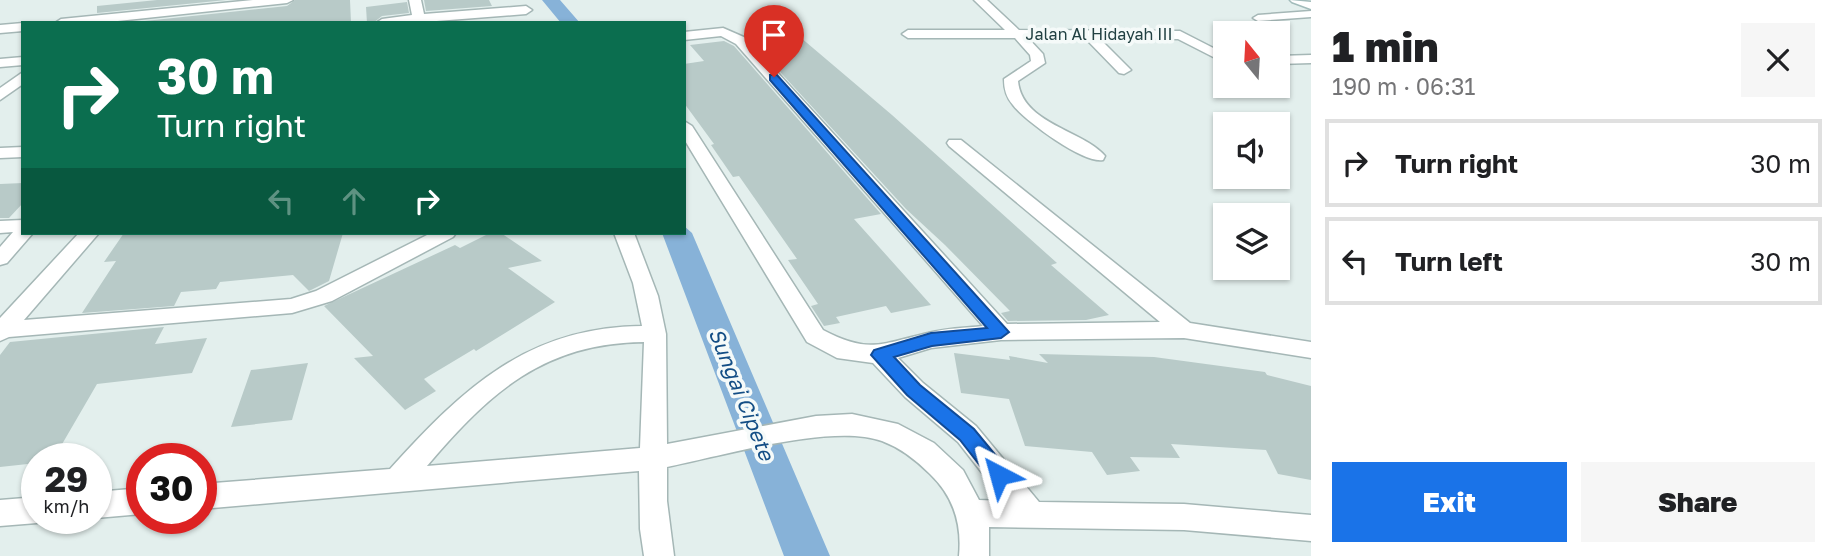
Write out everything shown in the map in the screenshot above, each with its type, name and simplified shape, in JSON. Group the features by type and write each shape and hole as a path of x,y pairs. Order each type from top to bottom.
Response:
{"street":[{"path":"81,21 287,0"},
{"path":"415,0 419,18"},
{"name":"Jalan Al Hidayah III","path":"980,0 1017,34 1180,35 1213,53"},
{"path":"1296,0 1311,6"},
{"path":"408,21 524,5 533,21"},
{"path":"0,29 21,27"},
{"path":"686,36 723,32 741,41 1001,332"},
{"path":"908,34 1017,34 1036,54 1038,62 1011,79 1009,89 1013,99 1035,119 1097,156"},
{"path":"1088,34 1124,70"},
{"path":"1290,60 1311,59"},
{"path":"0,63 21,61"},
{"path":"0,98 21,78"},
{"path":"0,98 21,99"},
{"path":"686,129 815,336 845,352 880,355 931,340 1001,332 1184,330 1311,350"},
{"path":"955,143 1184,330"},
{"path":"0,153 21,152"},
{"path":"0,227 21,226"},
{"path":"0,259 21,235"},
{"path":"1,331 87,235"},
{"path":"1,331 292,306 324,296 442,235"},
{"path":"625,235 641,275 655,334 656,458 651,484 660,556"},
{"path":"397,481 450,419 489,386 526,361 567,344 611,335 655,334"},
{"path":"880,355 914,390 967,435 1032,515"},
{"path":"217,495 656,458 816,426 852,424 889,432 924,451 953,478 971,513 976,536 974,556"},
{"path":"0,513 21,511"},
{"path":"971,513 1164,515 1264,520 1311,527"}],"lane":[{"path":"1258,18 1311,14"}],"building":[{"path":"157,0 226,0 97,13 97,6"},
{"path":"295,0 350,0 351,21 145,21 287,6"},
{"path":"424,0 489,0 492,6 426,11"},
{"path":"407,2 409,13 367,21 366,7"},
{"path":"783,31 791,39 800,37 892,115 1057,263 1051,265 1109,315 1086,320 1008,321 1001,313 1010,311 906,209 749,38 757,37 754,34"},
{"path":"724,41 734,46 881,214 854,219 931,305 891,313 886,306 836,317 840,323 824,326 811,306 818,304 788,260 797,259 739,176 733,177 711,145 714,144 686,106 686,64 704,61 690,45"},
{"path":"21,183 21,205 9,218 0,218 0,184"},
{"path":"123,235 342,235 329,281 309,291 293,275 220,282 216,289 181,292 174,306 82,313 116,261 104,262"},
{"path":"486,235 504,235 542,261 508,268 555,302 476,351 474,349 424,379 436,391 405,410 354,358 373,356 324,306 455,245 460,248"},
{"path":"164,327 155,344 207,338 192,373 97,384 63,443 21,443 21,465 0,467 0,355 10,342"},
{"path":"954,353 1010,360 1009,356 1048,363 1039,354 1154,357 1265,372 1267,375 1311,386 1311,480 1278,474 1266,450 1171,444 1180,458 1130,457 1140,471 1107,475 1092,452 1025,446 1009,399 961,393"},
{"path":"308,363 292,420 231,427 251,370"}],"waterway":[{"name":"Sungai Cipete","path":"551,0 569,21"},
{"name":"Sungai Cipete","path":"678,235 807,556"}],"route":[{"path":"774,77 1001,332 931,340 880,355 914,390 967,435 999,475"}]}
